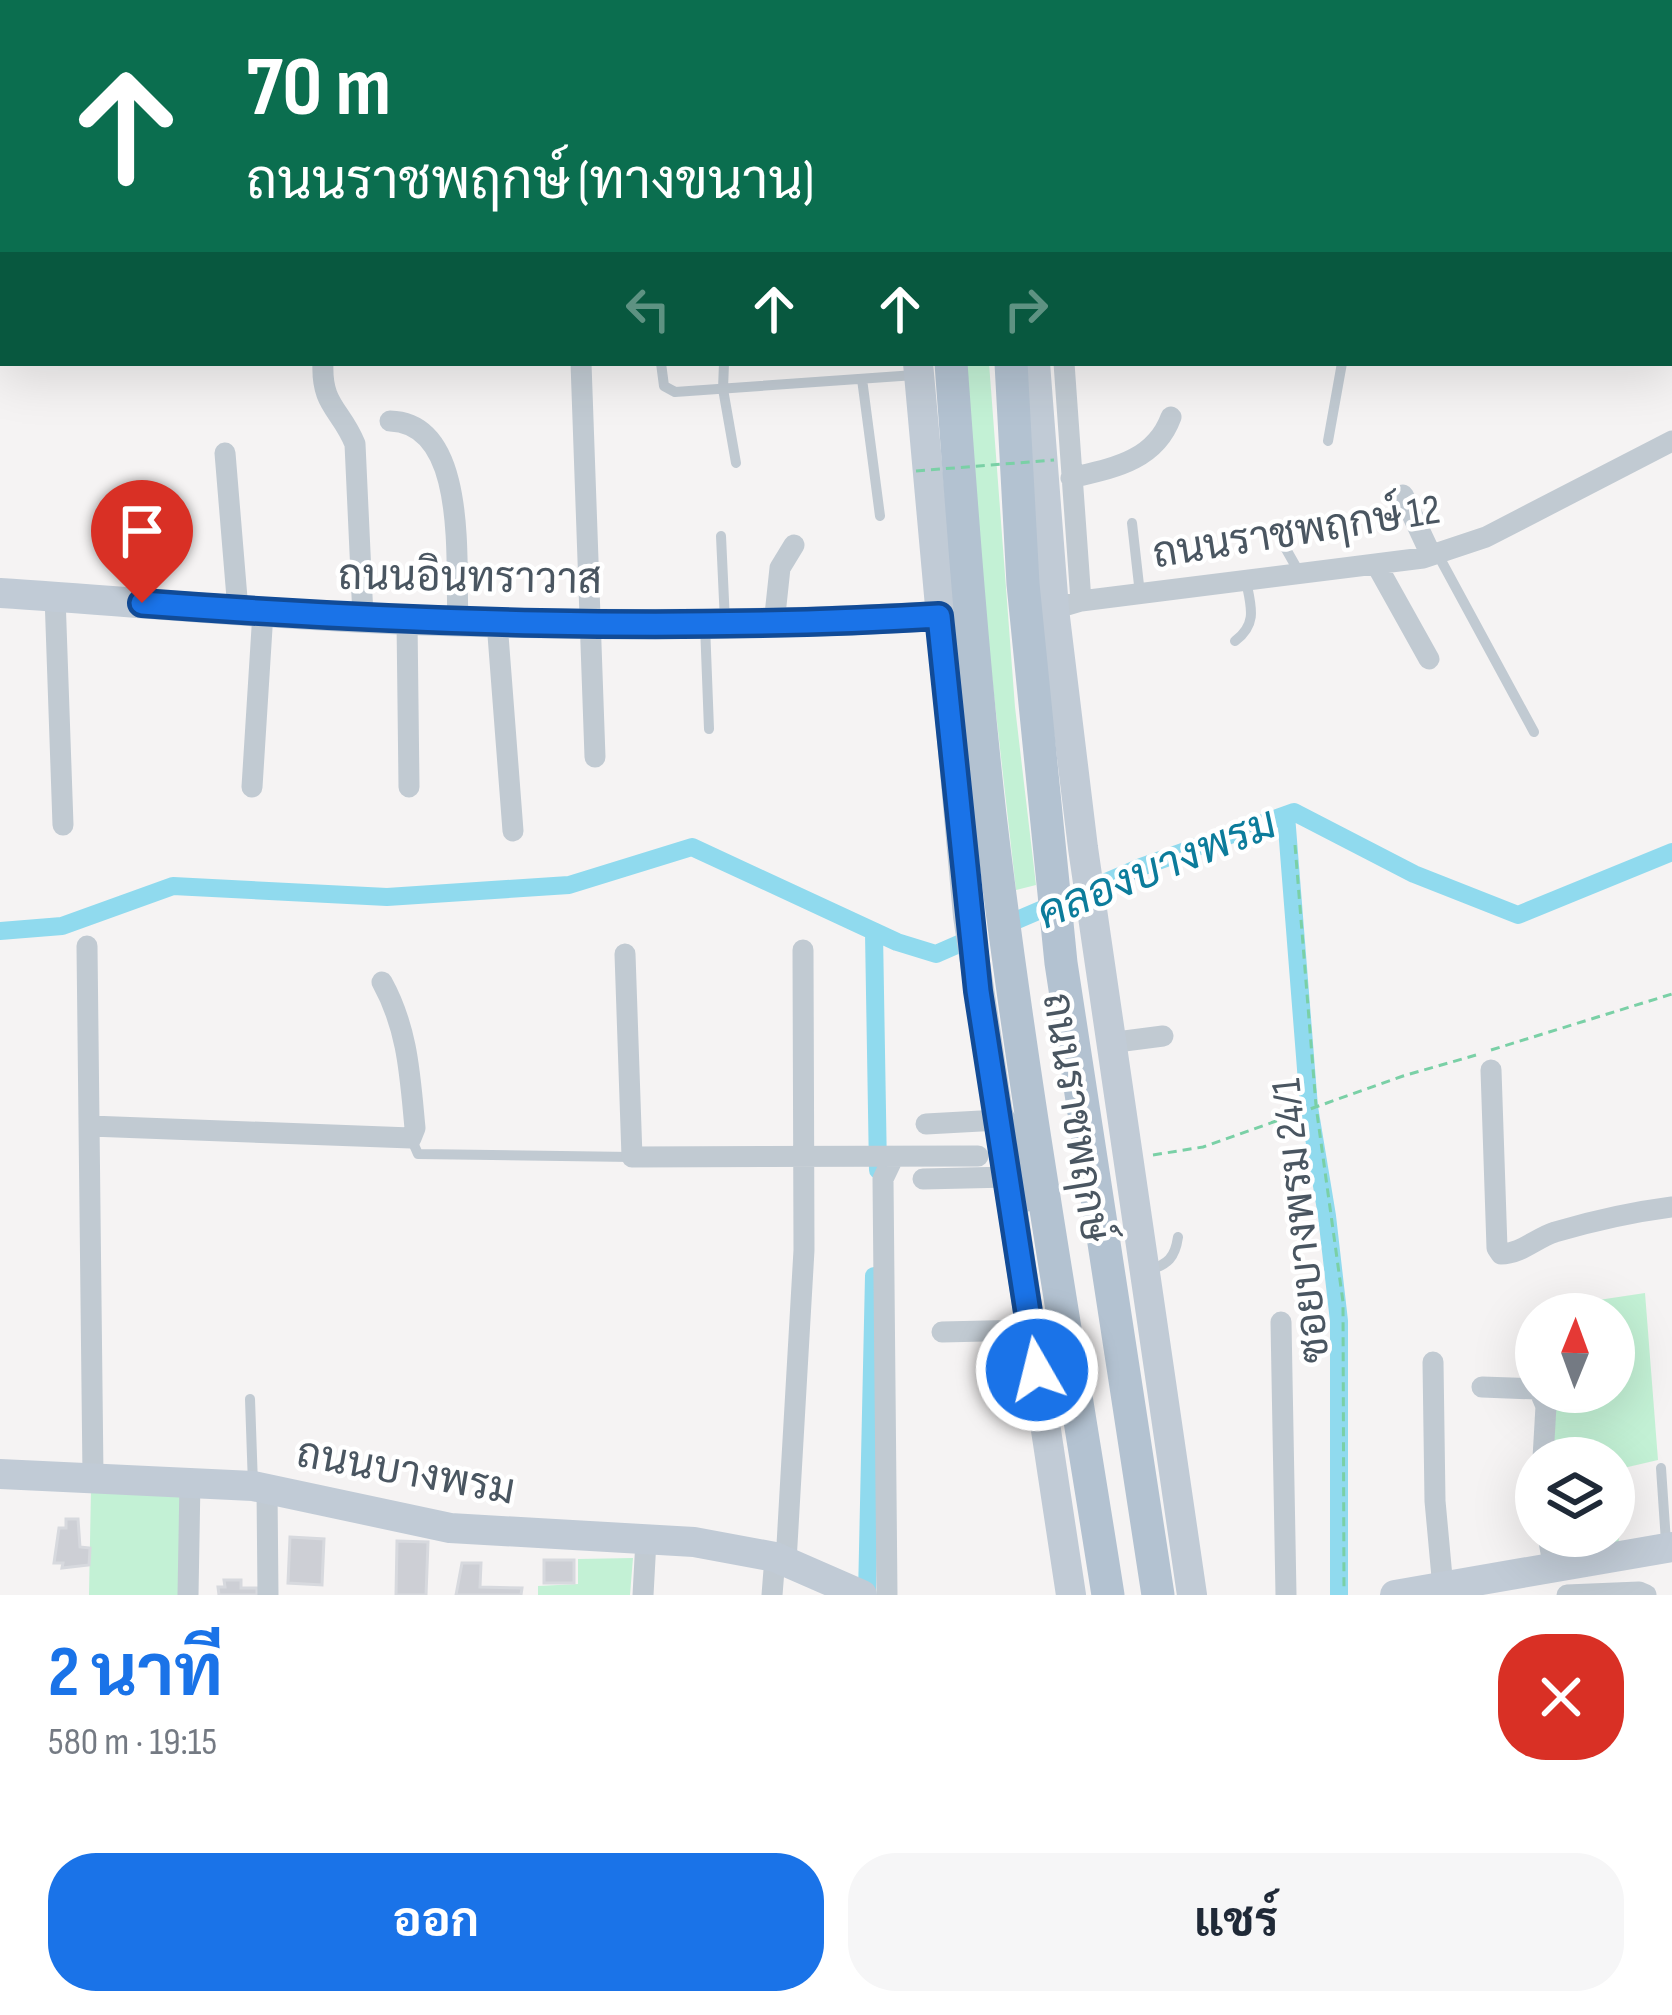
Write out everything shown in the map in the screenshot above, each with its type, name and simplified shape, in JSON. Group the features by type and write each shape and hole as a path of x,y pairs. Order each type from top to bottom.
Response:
{"main road":[{"name":"ถนนราชพฤกษ์","path":"951,366 971,638 991,817 1108,1595"},
{"name":"ถนนราชพฤกษ์","path":"1011,366 1023,584 1060,963 1158,1595"},
{"name":"ถนนราชพฤกษ์","path":"1035,366 1068,605 1083,848 1190,1582"},
{"name":"ถนนราชพฤกษ์","path":"918,369 968,916 1068,1592"},
{"name":"ถนนอินทราวาส","path":"0,593 407,620 774,624 939,616"},
{"path":"999,1120 1015,1159 1050,1327 1071,1357"},
{"name":"ถนนบางพรม","path":"0,1474 260,1487 450,1528 694,1542 780,1559 852,1590"},
{"path":"1416,1593 1556,1583 1670,1548"},
{"path":"1190,1582 1214,1595"}],"street":[{"path":"323,366 322,388 355,444 363,617"},
{"path":"581,366 595,758"},
{"path":"1064,366 1071,478 1068,605"},
{"path":"1071,478 1143,455 1162,441 1171,417"},
{"path":"390,421 412,421 426,432 437,446 451,485 458,621"},
{"name":"ถนนราชพฤกษ์ 12","path":"1068,605 1434,554 1486,537 1672,441"},
{"path":"225,453 250,611 252,787"},
{"path":"1403,495 1434,554"},
{"path":"774,624 777,579 794,545"},
{"path":"1376,564 1429,659"},
{"path":"55,596 63,824"},
{"path":"407,620 409,787"},
{"path":"497,622 513,831"},
{"path":"86,946 93,1476"},
{"path":"772,1595 780,1559 805,1157 802,950"},
{"path":"625,954 632,1157 978,1156"},
{"path":"89,1126 411,1138 415,1128 408,1047 382,982"},
{"path":"1109,1043 1163,1036"},
{"path":"1491,1070 1497,1248 1501,1254 1550,1234 1641,1210 1672,1207"},
{"path":"926,1124 999,1120"},
{"path":"885,1158 887,1595"},
{"path":"923,1179 1010,1183"},
{"path":"1281,1322 1286,1595"},
{"path":"942,1332 1031,1330"},
{"path":"1416,1593 1435,1501 1433,1362"},
{"path":"1482,1387 1515,1389"},
{"path":"188,1595 190,1481"},
{"path":"260,1487 268,1595"},
{"path":"643,1595 646,1540"},
{"path":"1556,1583 1646,1595"}],"lane":[{"path":"661,366 664,386 675,392 862,379 918,369"},
{"path":"724,366 723,389 736,463"},
{"path":"1328,441 1341,366"},
{"path":"862,379 880,516"},
{"path":"1132,523 1140,594"},
{"path":"1274,527 1300,574"},
{"path":"709,729 721,536"},
{"path":"1434,554 1534,732"},
{"path":"1235,640 1247,632 1253,615 1246,581"},
{"path":"411,1138 418,1154 632,1157"},
{"path":"1143,1273 1170,1262 1178,1237"},
{"path":"250,1399 260,1487"},
{"path":"1661,1468 1670,1548"}],"path":[{"path":"916,471 1054,460"},
{"name":"ซอยบางพรม 24/1","path":"1294,845 1316,1106 1342,1302 1345,1592"},
{"path":"1128,1172 1314,1107"}],"green space":[{"path":"967,366 989,366 1015,707 1036,885 1016,890 982,589"},
{"path":"1645,1293 1658,1460 1635,1465 1635,1437 1548,1437 1551,1413 1635,1413 1635,1295"},
{"path":"91,1489 182,1493 182,1595 89,1595"},
{"path":"633,1558 630,1595 538,1595 538,1586 578,1584 578,1559"}],"building":[{"path":"66,1519 78,1519 80,1547 90,1548 89,1565 62,1568 63,1563 54,1563 59,1528 66,1528"},
{"path":"290,1537 324,1539 322,1585 288,1583"},
{"path":"397,1541 428,1542 426,1595 396,1595"},
{"path":"544,1560 574,1560 574,1583 544,1583"},
{"path":"462,1563 481,1563 480,1587 522,1588 521,1595 456,1595"},
{"path":"224,1580 241,1580 241,1588 257,1588 257,1595 219,1595"}],"waterway":[{"name":"คลองบางพรม","path":"1001,927 1141,867 1294,812 1414,874 1518,915 1672,852"},
{"path":"1286,815 1309,1107 1339,1321 1339,1595"},
{"name":"คลองบางพรม","path":"0,931 62,926 173,886 387,897 569,885 692,847 897,942 936,954 975,937"},
{"path":"874,933 878,1170"},
{"path":"867,1595 874,1276"}],"route":[{"path":"142,603 497,622 774,624 939,616 968,916 1037,1370"}]}
